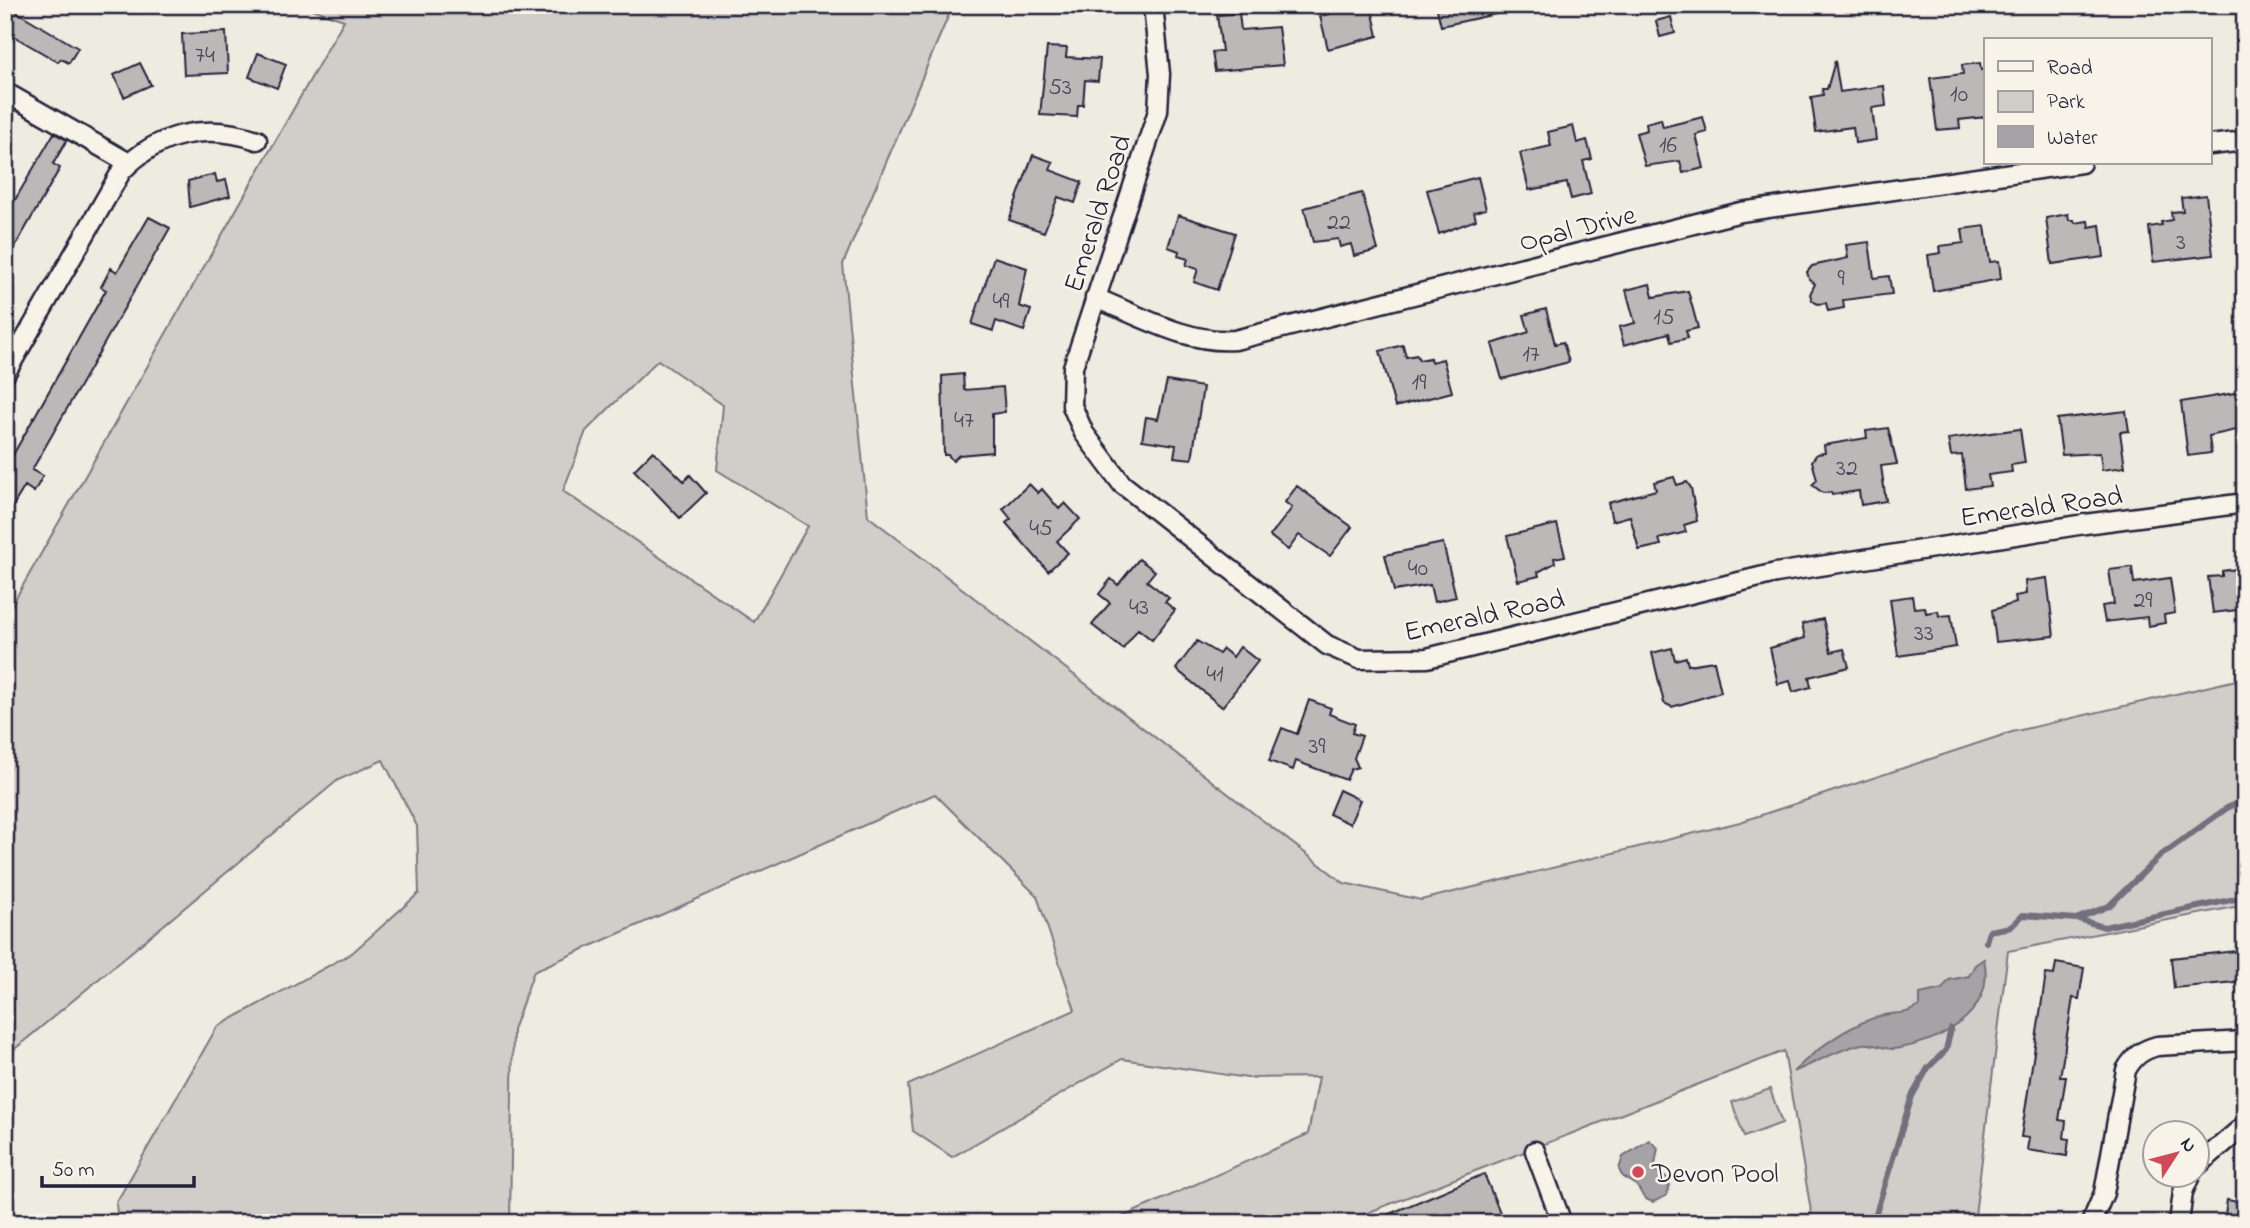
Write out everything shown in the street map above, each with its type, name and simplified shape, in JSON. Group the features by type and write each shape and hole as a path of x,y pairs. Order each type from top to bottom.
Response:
{"street":[{"name":"Emerald Road","path":"1153,5 1160,74 1158,111 1073,367 1072,406 1084,433 1122,484 1321,642 1359,659 1427,658 1776,573 2085,524 2245,503"},
{"path":"5,92 128,163"},
{"path":"5,374 128,163 169,138 195,132 219,131 257,140"},
{"path":"2212,145 2245,141"},
{"name":"Opal Drive","path":"1095,298 1185,334 1213,342 1235,340 1741,212 2074,164"},
{"path":"2091,1223 2104,1193 2126,1070 2133,1058 2144,1050 2157,1046 2245,1041"},
{"path":"2212,1152 2245,1125"},
{"path":"1535,1151 1562,1223"},
{"path":"2179,1223 2187,1190"}],"green space":[{"path":"300,5 953,5 843,264 868,516 1344,883 1421,900 1740,822 2012,732 2245,678 2245,905 2008,951 1974,1223 1813,1223 1784,1051 1341,1223 1109,1223 1308,1134 1319,1077 1247,1078 1122,1059 952,1157 913,1131 908,1085 1075,1010 1037,896 935,794 534,971 513,1030 510,1223 118,1223 116,1203 217,1027 352,953 419,893 417,826 383,760 338,780 5,1057 5,617 344,20","holes":["658,360 723,405 717,470 808,526 754,622 563,491 586,431"]},
{"path":"1770,1089 1782,1123 1744,1137 1732,1102"}],"water":[{"path":"1984,959 1985,978 1981,995 1973,1010 1946,1032 1929,1040 1894,1049 1867,1044 1856,1045 1793,1072 1822,1046 1843,1032 1879,1016 1903,1013 1920,1006 1920,994 1942,989 1949,980 1969,976 1975,965"},
{"name":"Devon Pool","path":"1649,1140 1658,1148 1654,1170 1666,1177 1670,1185 1666,1196 1653,1202 1644,1197 1619,1169 1623,1157"}],"building":[{"path":"5,5 78,48 69,63 61,59 58,62 5,31"},
{"path":"1328,5 1371,5 1378,36 1328,49 1320,16 1330,14"},
{"path":"1436,5 1509,5 1510,11 1441,26"},
{"path":"1239,13 1241,30 1278,27 1283,65 1215,71 1212,52 1222,51 1217,15"},
{"path":"1671,17 1675,33 1660,37 1656,21"},
{"path":"226,32 228,73 184,75 182,34"},
{"path":"1047,47 1067,48 1066,57 1100,59 1098,81 1085,80 1083,105 1078,105 1077,117 1040,115"},
{"path":"258,53 286,64 277,88 249,77"},
{"path":"1835,61 1840,92 1884,86 1886,106 1872,108 1876,140 1855,143 1853,127 1816,132 1811,97 1823,95 1822,89 1827,89"},
{"path":"140,63 151,85 124,97 114,75"},
{"path":"1980,63 1981,70 1984,69 1984,117 1959,120 1960,128 1937,130 1930,78 1963,74 1962,65"},
{"path":"1703,117 1707,132 1696,135 1704,168 1683,173 1680,161 1645,166 1636,133 1647,130 1646,123 1661,119 1663,127"},
{"path":"1573,126 1577,143 1587,140 1592,159 1583,161 1591,194 1571,199 1567,183 1529,190 1520,153 1551,146 1548,132"},
{"path":"54,133 67,140 53,164 60,168 5,264 5,217"},
{"path":"1033,155 1053,162 1050,170 1082,182 1075,203 1058,197 1044,232 1009,220"},
{"path":"215,174 217,182 226,180 230,196 190,207 188,181"},
{"path":"1478,177 1486,209 1474,212 1476,220 1439,234 1427,190"},
{"path":"1362,193 1378,250 1354,256 1351,244 1340,247 1338,239 1313,242 1304,208"},
{"path":"2206,195 2213,255 2153,262 2149,227 2172,220 2171,212 2183,211 2181,198"},
{"path":"2068,214 2069,220 2074,220 2075,223 2088,221 2089,227 2100,225 2104,257 2052,264 2046,218"},
{"path":"1178,215 1235,233 1217,290 1194,282 1198,269 1186,265 1188,259 1178,256 1179,251 1168,247"},
{"path":"149,217 170,228 32,470 43,476 34,492 25,486 5,519 5,469 106,290 101,287 111,268 117,272"},
{"path":"1985,226 1990,262 1999,261 2001,279 1933,291 1928,255 1941,253 1940,246 1964,243 1962,229"},
{"path":"1869,242 1874,278 1889,276 1892,294 1843,300 1844,308 1828,311 1826,303 1817,304 1812,300 1810,294 1815,284 1809,279 1807,272 1812,266 1848,258 1846,245"},
{"path":"994,257 1027,268 1019,306 1031,310 1024,331 996,321 993,331 972,324"},
{"path":"1650,284 1653,297 1688,291 1698,328 1686,331 1688,338 1671,342 1669,333 1624,345 1619,327 1635,323 1626,290"},
{"path":"1546,309 1555,344 1563,342 1569,362 1502,379 1492,344 1529,332 1524,315"},
{"path":"1403,345 1406,357 1417,355 1419,360 1430,358 1431,362 1443,359 1452,392 1395,407 1380,351"},
{"path":"963,374 964,390 1003,387 1005,412 992,414 992,452 959,455 953,461 948,455 944,455 942,376"},
{"path":"1167,381 1203,387 1192,459 1174,457 1176,445 1142,440 1146,417 1158,419"},
{"path":"2241,392 2245,428 2209,436 2211,453 2188,456 2181,402"},
{"path":"2126,411 2129,431 2120,432 2125,467 2102,470 2100,453 2062,455 2057,419"},
{"path":"1888,428 1897,464 1881,466 1886,501 1861,505 1859,491 1832,495 1831,492 1823,493 1812,485 1817,480 1812,461 1817,454 1825,453 1824,445 1867,438 1866,431"},
{"path":"2020,429 2025,463 2011,465 2012,472 1988,475 1990,486 1966,489 1962,455 1951,456 1948,439"},
{"path":"653,451 684,481 690,475 706,493 680,518 634,470"},
{"path":"1674,477 1677,485 1687,482 1691,488 1697,521 1684,525 1686,532 1659,539 1661,545 1639,550 1630,516 1612,521 1608,503 1656,490 1654,482"},
{"path":"1029,484 1038,493 1042,489 1059,509 1065,503 1080,519 1057,541 1068,553 1048,571 1006,523 1011,519 1003,509"},
{"path":"1297,486 1352,527 1330,556 1299,535 1288,550 1270,536 1292,508 1285,502"},
{"path":"1557,524 1565,556 1554,558 1555,563 1538,572 1539,576 1518,581 1507,536"},
{"path":"1443,543 1456,597 1434,602 1430,585 1394,591 1385,555"},
{"path":"1139,559 1155,571 1147,581 1169,598 1165,602 1175,610 1152,640 1138,629 1123,649 1092,625 1110,603 1099,594 1111,579 1118,585"},
{"path":"2132,567 2134,583 2170,578 2175,613 2164,615 2165,623 2148,626 2147,617 2105,622 2102,606 2114,604 2109,570"},
{"path":"2245,568 2245,609 2213,613 2208,577 2222,576 2222,571"},
{"path":"2047,578 2054,636 1996,642 1992,610 2016,603 2015,596 2026,594 2025,581"},
{"path":"1912,596 1914,608 1925,607 1926,613 1938,611 1939,616 1951,615 1956,647 1898,656 1890,599"},
{"path":"1823,619 1831,652 1844,649 1849,667 1809,677 1811,687 1793,692 1790,681 1778,684 1770,648 1805,638 1802,624"},
{"path":"1197,641 1219,654 1223,649 1233,657 1240,647 1258,661 1222,707 1176,669"},
{"path":"1672,648 1675,660 1686,657 1688,665 1714,661 1721,692 1672,707 1664,703 1652,653"},
{"path":"1309,700 1331,708 1329,714 1355,724 1352,733 1362,736 1354,758 1358,767 1351,769 1346,780 1296,761 1293,770 1269,761 1282,728 1297,734"},
{"path":"1339,790 1360,800 1350,824 1329,814"},
{"path":"2245,950 2245,981 2174,988 2171,958"},
{"path":"2056,963 2084,968 2079,999 2073,998 2060,1077 2066,1077 2059,1120 2066,1121 2064,1138 2069,1139 2067,1156 2027,1150 2029,1138 2021,1137 2046,974 2054,975"},
{"path":"1484,1174 1501,1215 1482,1223 1368,1223"},
{"path":"2227,1200 2245,1203 2245,1223 2224,1223"}],"waterway":[{"path":"1986,942 1989,931 2011,927 2023,915 2076,919 2109,906 2160,856 2227,808 2245,800"},
{"path":"2078,919 2104,927 2240,898 2245,876"},
{"path":"1873,1223 1912,1096 1928,1068 1946,1050 1951,1029"}],"place":[{"name":"Devon Pool","path":"1638,1172"}]}
